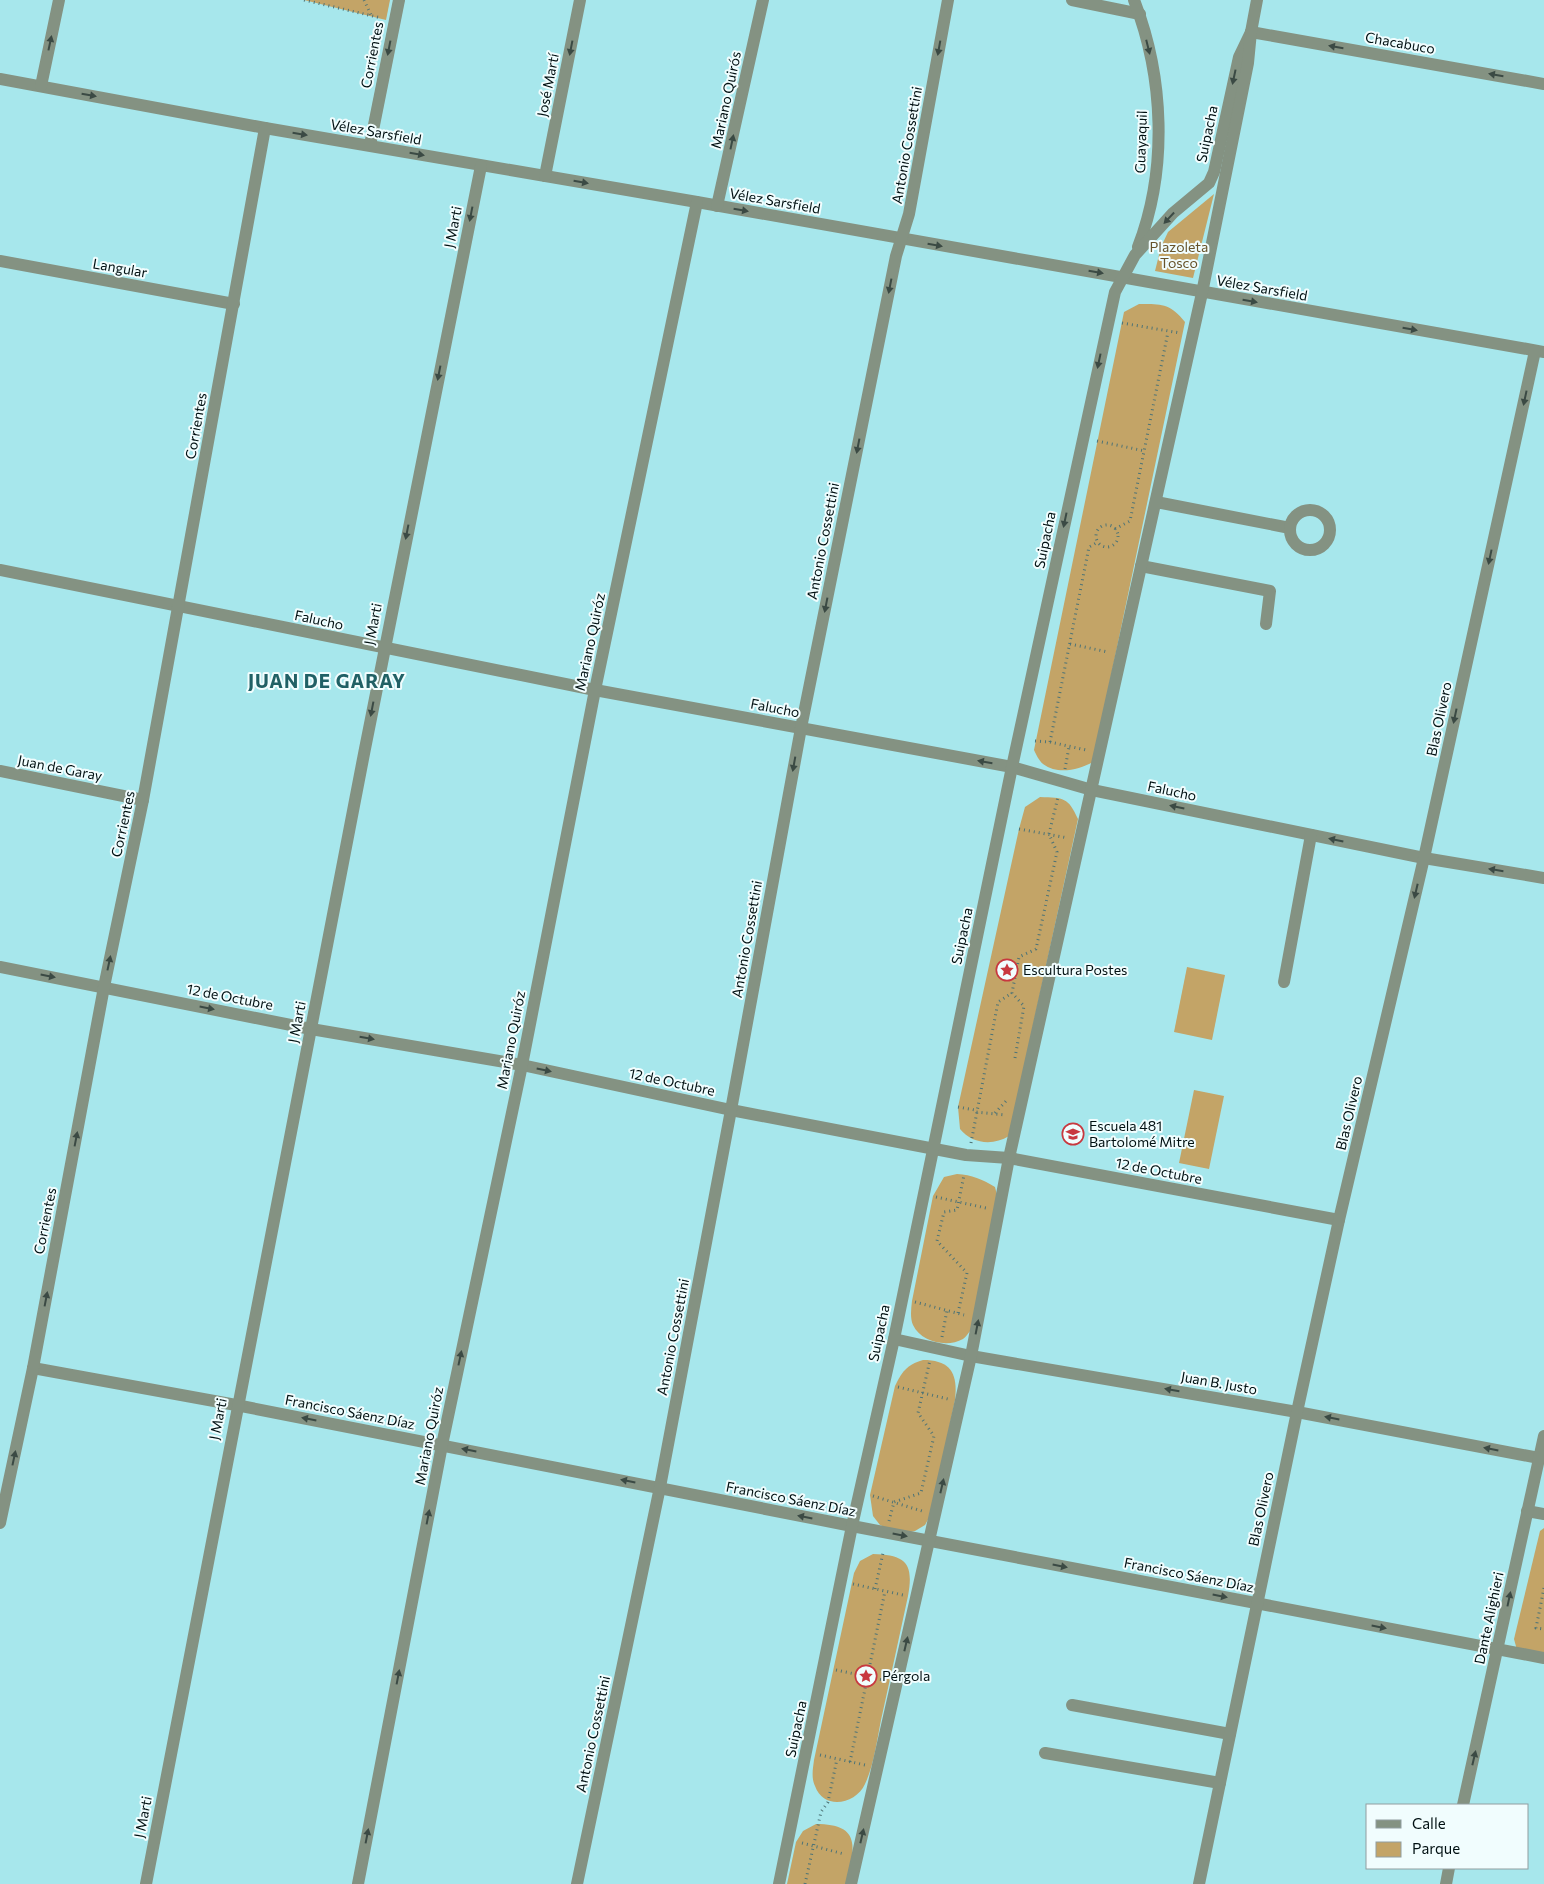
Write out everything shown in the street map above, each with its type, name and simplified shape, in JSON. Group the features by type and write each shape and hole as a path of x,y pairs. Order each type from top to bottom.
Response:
{"street":[{"path":"41,86 59,0"},
{"name":"Corrientes","path":"370,145 399,0"},
{"name":"José Martí","path":"545,176 580,0"},
{"name":"Mariano Quirós","path":"718,206 763,0"},
{"name":"Antonio Cossettini","path":"577,1884 660,1487 800,728 892,275 909,214 948,0"},
{"path":"1072,0 1140,14"},
{"name":"Guayaquil","path":"1134,0 1140,14 1155,74 1160,126 1156,170 1148,220 1135,255"},
{"name":"Suipacha","path":"851,1884 971,1356 1009,1158 1202,293 1248,63 1251,32 1258,0"},
{"name":"Suipacha","path":"779,1884 852,1526 894,1339 1012,767 1108,317 1115,292 1135,255 1173,213 1209,183 1214,172 1239,57 1251,32"},
{"name":"Chacabuco","path":"1251,32 1544,84"},
{"name":"Vélez Sarsfield","path":"0,79 265,128 697,202 1123,277 1202,293 1540,351"},
{"name":"Corrientes","path":"0,1523 33,1368 104,987 143,800 265,128"},
{"name":"J Marti","path":"146,1884 236,1405 384,648 481,166"},
{"name":"Mariano Quiróz","path":"358,1884 442,1445 522,1065 595,690 697,202"},
{"name":"Langular","path":"0,261 234,304"},
{"name":"Blas Olivero","path":"1199,1884 1296,1412 1540,351"},
{"path":"1156,502 1290,528"},
{"path":"1142,566 1270,591 1266,624"},
{"name":"Falucho","path":"0,570 595,690 1012,767 1092,790 1424,858 1544,878"},
{"name":"Juan de Garay","path":"0,771 143,800"},
{"path":"1284,982 1311,835"},
{"name":"12 de Octubre","path":"0,967 311,1029 522,1065 731,1110 933,1149 966,1155 1009,1158 1339,1220"},
{"name":"Juan B. Justo","path":"894,1339 971,1356 1296,1412 1539,1458"},
{"name":"Francisco Sáenz Díaz","path":"33,1368 236,1405 852,1526 1544,1658"},
{"name":"Dante Alighieri","path":"1463,1804 1544,1436"},
{"path":"1527,1511 1544,1514"},
{"path":"1072,1705 1230,1734"},
{"path":"1045,1752 1220,1783"},
{"path":"1446,1884 1449,1869"}],"path":[{"path":"304,0 386,20"},
{"path":"364,0 372,16"},
{"path":"1121,323 1182,334"},
{"path":"1115,528 1130,521 1168,332"},
{"path":"1097,441 1145,450"},
{"path":"1105,525 1115,528 1117,539 1114,544 1104,546 1098,542 1096,535 1099,528 1105,525"},
{"path":"1050,742 1089,547 1098,542"},
{"path":"1070,644 1116,653"},
{"path":"1035,741 1050,742 1087,750"},
{"path":"1065,770 1069,747"},
{"path":"971,1143 998,1002 1012,994 1019,957 1036,950 1057,852 1049,834 1058,797"},
{"path":"1019,828 1076,839"},
{"path":"1012,994 1024,1006 1014,1063"},
{"path":"995,1113 1007,1100"},
{"path":"958,1106 975,1110 976,1112 1009,1116"},
{"path":"958,1313 967,1273 937,1241 944,1212 957,1210 964,1174"},
{"path":"933,1196 989,1209"},
{"path":"912,1301 978,1319"},
{"path":"894,1502 921,1493 934,1436 918,1413 933,1348 940,1344 947,1310"},
{"path":"895,1386 955,1400"},
{"path":"870,1495 931,1514"},
{"path":"875,1589 883,1553"},
{"path":"851,1584 908,1596"},
{"path":"1544,1588 1536,1628 1544,1629"},
{"path":"850,1762 886,1591"},
{"path":"833,1669 890,1682"},
{"path":"815,1754 871,1766"},
{"path":"805,1884 821,1812 828,1802 837,1759"},
{"path":"796,1842 853,1856"}],"green space":[{"path":"304,0 390,0 386,20"},
{"name":"Plazoleta Tosco","path":"1214,194 1193,278 1155,271 1161,247 1168,232"},
{"path":"1139,304 1165,306 1175,311 1185,322 1093,762 1075,769 1055,769 1042,763 1034,750 1124,312"},
{"path":"1040,797 1064,800 1071,806 1078,819 1009,1136 996,1141 983,1142 970,1138 960,1129 958,1107 1019,829 1025,807"},
{"path":"1187,967 1225,975 1212,1040 1174,1032"},
{"path":"1194,1090 1224,1096 1209,1169 1179,1163"},
{"path":"957,1174 977,1178 995,1187 998,1199 971,1330 963,1339 957,1342 942,1343 928,1339 917,1331 912,1322 911,1307 933,1196 944,1177"},
{"path":"923,1360 940,1363 951,1370 955,1383 955,1400 931,1514 925,1525 915,1531 901,1534 880,1525 873,1516 870,1495 895,1386 905,1370 912,1364"},
{"path":"1544,1528 1544,1655 1517,1650 1514,1639 1540,1531"},
{"path":"873,1554 893,1556 905,1563 910,1576 910,1585 871,1769 861,1791 848,1800 832,1802 819,1794 815,1786 813,1776 814,1760 854,1573 860,1561"},
{"path":"816,1824 842,1828 852,1841 852,1860 847,1884 787,1884 796,1842 803,1831"}],"place":[{"name":"Escultura Postes","path":"1007,970"},
{"name":"Escuela 481 Bartolomé Mitre","path":"1073,1134"},
{"name":"Pérgola","path":"866,1676"}],"district":[{"name":"JUAN DE GARAY","path":"327,681"}]}
